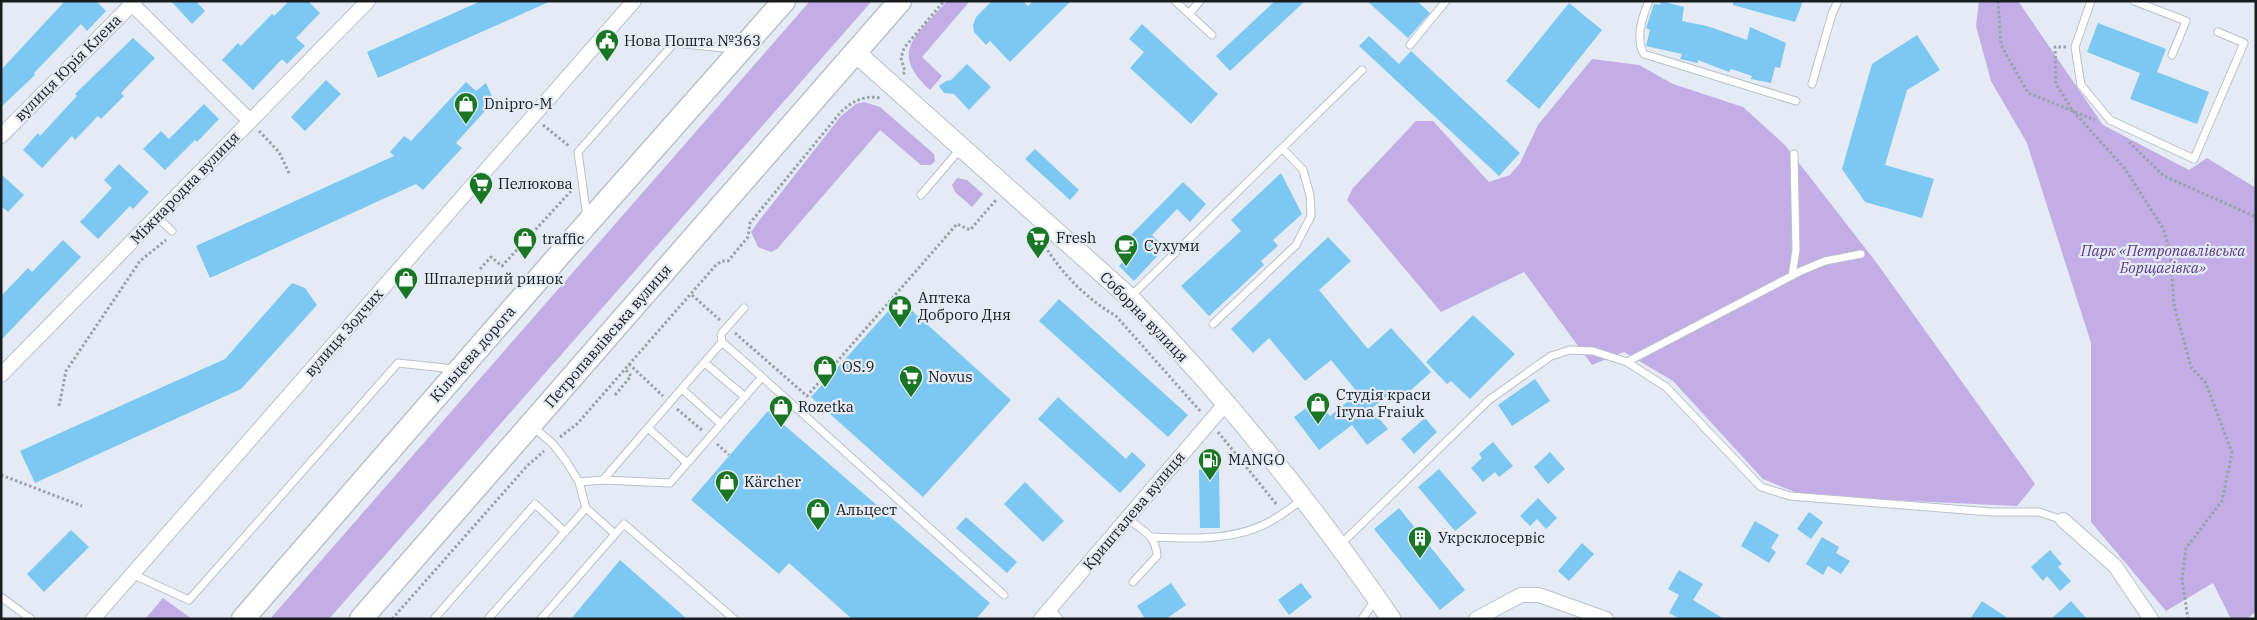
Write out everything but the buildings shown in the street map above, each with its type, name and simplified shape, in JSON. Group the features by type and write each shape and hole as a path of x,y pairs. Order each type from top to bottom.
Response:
{"highway":[{"name":"Кільцева дорога","path":"243,619 784,1"},
{"name":"Петропавлівська вулиця","path":"361,619 900,1"}],"main road":[{"name":"Соборна вулиця","path":"856,53 1130,298 1226,403 1303,498 1391,619"}],"street":[{"name":"Міжнародна вулиця","path":"1,375 368,1"},
{"name":"вулиця Зодчих","path":"93,619 634,1"},
{"path":"132,2 250,121"},
{"name":"вулиця Юрія Клена","path":"1,136 132,2"},
{"name":"Кришталева вулиця","path":"1050,616 1209,420 1226,403"},
{"path":"2063,520 2115,566 2151,619"},
{"path":"1476,619 1521,595 1540,595 1606,619"}],"lane":[{"path":"1175,1 1212,35"},
{"path":"1189,14 1200,1"},
{"path":"1410,45 1446,1"},
{"path":"1649,1 1641,29 1639,46 1644,54 1796,101"},
{"path":"1812,84 1832,14 1838,1"},
{"path":"2092,1 2075,47 2081,85 2110,120 2194,160 2244,43 2218,32"},
{"path":"2134,1 2186,21 2172,54"},
{"path":"588,223 578,152 674,43 742,50"},
{"path":"1130,298 1362,70"},
{"path":"921,194 962,148"},
{"path":"1212,324 1296,245 1311,216 1310,196 1303,170 1282,148"},
{"path":"1792,276 1796,250 1794,154"},
{"path":"157,217 171,234"},
{"path":"1627,362 1792,276 1825,261 1861,254"},
{"path":"744,308 721,334 722,342 1004,595"},
{"path":"603,480 722,342"},
{"path":"1339,546 1489,400 1551,356 1570,350 1593,351 1627,362 1666,387 1761,487 1790,496 1971,511 2039,512 2063,520"},
{"path":"705,363 745,397"},
{"path":"132,574 188,600 398,364 460,369"},
{"path":"578,482 603,480 670,483 762,377"},
{"path":"682,389 721,424"},
{"path":"530,424 553,444 566,461 578,482 586,508 616,534"},
{"path":"648,428 687,463"},
{"path":"1152,537 1223,536 1253,528 1284,513 1303,498"},
{"path":"434,619 535,504 565,532"},
{"path":"488,619 586,508"},
{"path":"1128,519 1152,537 1156,544 1157,556 1133,582"},
{"path":"541,619 624,524 734,619"},
{"path":"1,597 31,619"},
{"path":"1362,619 1377,598"}],"path":[{"path":"392,619 527,466 576,424 692,295 716,265 728,262 748,237 750,223 840,113 849,104 858,100 870,96 881,99 905,72 901,58 904,48 944,1"},
{"path":"2075,47 2055,47 2056,84 2073,111 2125,170 2163,228 2170,251 2174,305 2191,367 2206,383 2232,453 2222,501 2186,548 2182,579 2188,619"},
{"path":"533,117 578,152"},
{"path":"250,121 279,152 290,175"},
{"path":"480,268 491,257 502,266 581,179"},
{"path":"990,194 1003,206"},
{"path":"692,295 807,396 957,224 970,230 997,200"},
{"path":"59,406 66,370 140,261 171,234"},
{"path":"1042,242 1067,276 1116,316 1209,420 1284,513"},
{"path":"615,395 632,376 625,369"},
{"path":"1,475 82,506"}],"green space":[{"path":"810,1 872,1 329,619 270,619"},
{"path":"947,1 970,1 922,57 942,76 930,90 917,76 910,64 909,54 918,34"},
{"name":"Парк «Петропавлівська Борщагівка»","path":"1979,1 2018,1 2103,125 2189,170 2207,158 2256,188 2256,611 2247,619 2231,619 2213,583 2166,611 2091,522 2091,343 2027,143 1991,81 1976,26"},
{"path":"1592,59 1639,65 1673,84 1743,107 1785,145 1876,262 2035,484 2017,506 1804,496 1763,479 1673,381 1624,352 1592,365 1524,272 1441,312 1347,200 1353,188 1416,121 1433,121 1489,182 1510,175 1520,163 1538,125"},
{"path":"864,102 880,107 934,154 935,161 931,165 921,165 880,130 777,249 771,252 758,247 751,232 758,222 841,116 856,104"},
{"path":"957,178 967,180 983,194 972,207 955,192 952,185"},
{"path":"163,598 192,619 145,619"}],"place":[{"name":"Нова Пошта №363","path":"607,62"},
{"name":"Dnipro-M","path":"466,125"},
{"name":"Пелюкова","path":"481,205"},
{"name":"Fresh","path":"1038,259"},
{"name":"traffic","path":"525,260"},
{"name":"Сухуми","path":"1126,267"},
{"name":"Шпалерний ринок","path":"406,300"},
{"name":"Аптека Доброго Дня","path":"900,328"},
{"name":"OS.9","path":"825,388"},
{"name":"Novus","path":"911,398"},
{"name":"Студія краси Iryna Fraiuk","path":"1318,425"},
{"name":"Rozetka","path":"781,428"},
{"name":"MANGO","path":"1210,481"},
{"name":"Kärcher","path":"727,503"},
{"name":"Альцест","path":"818,531"},
{"name":"Укрсклосервіс","path":"1420,559"}]}
